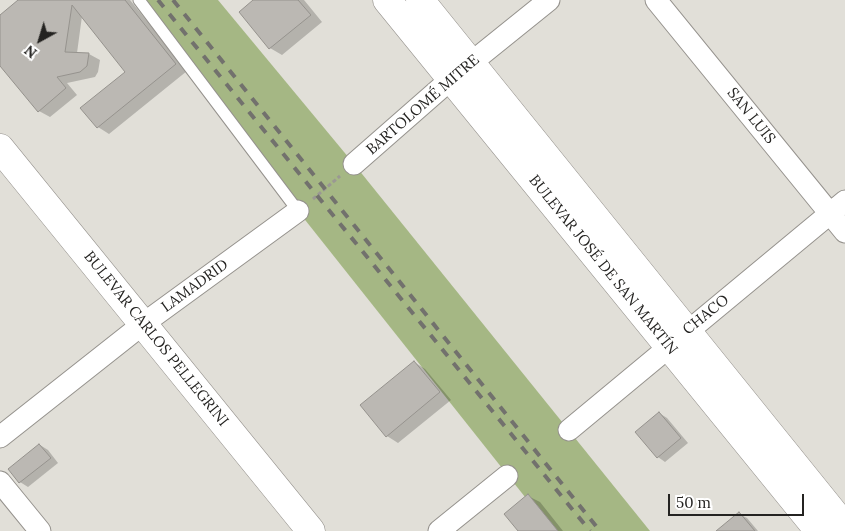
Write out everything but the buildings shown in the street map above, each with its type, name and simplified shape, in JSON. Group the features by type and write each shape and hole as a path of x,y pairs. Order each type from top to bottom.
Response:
{"street":[{"name":"BULEVAR JOSÉ DE SAN MARTÍN","path":"387,0 461,71 678,339 845,527"},
{"name":"BULEVAR JOSÉ DE SAN MARTÍN","path":"420,0 461,71"},
{"name":"BARTOLOMÉ MITRE","path":"354,164 461,71 549,0"},
{"name":"SAN LUIS","path":"656,0 838,207 845,232"},
{"name":"BULEVAR CARLOS PELLEGRINI","path":"0,148 311,531"},
{"name":"CHACO","path":"569,430 838,207"},
{"name":"LAMADRID","path":"0,437 143,324 298,211"},
{"name":"BULEVAR JOSÉ DE SAN MARTÍN","path":"678,339 819,531"},
{"path":"439,531 507,476"},
{"path":"0,482 40,531"}],"lane":[{"path":"139,0 298,211"}],"path":[{"name":"BARTOLOMÉ MITRE","path":"298,211 354,164"}],"green space":[{"path":"139,0 218,0 354,164 650,531 552,531 298,211"}],"railway":[{"path":"158,0 590,531"},
{"path":"173,0 600,531"}]}
